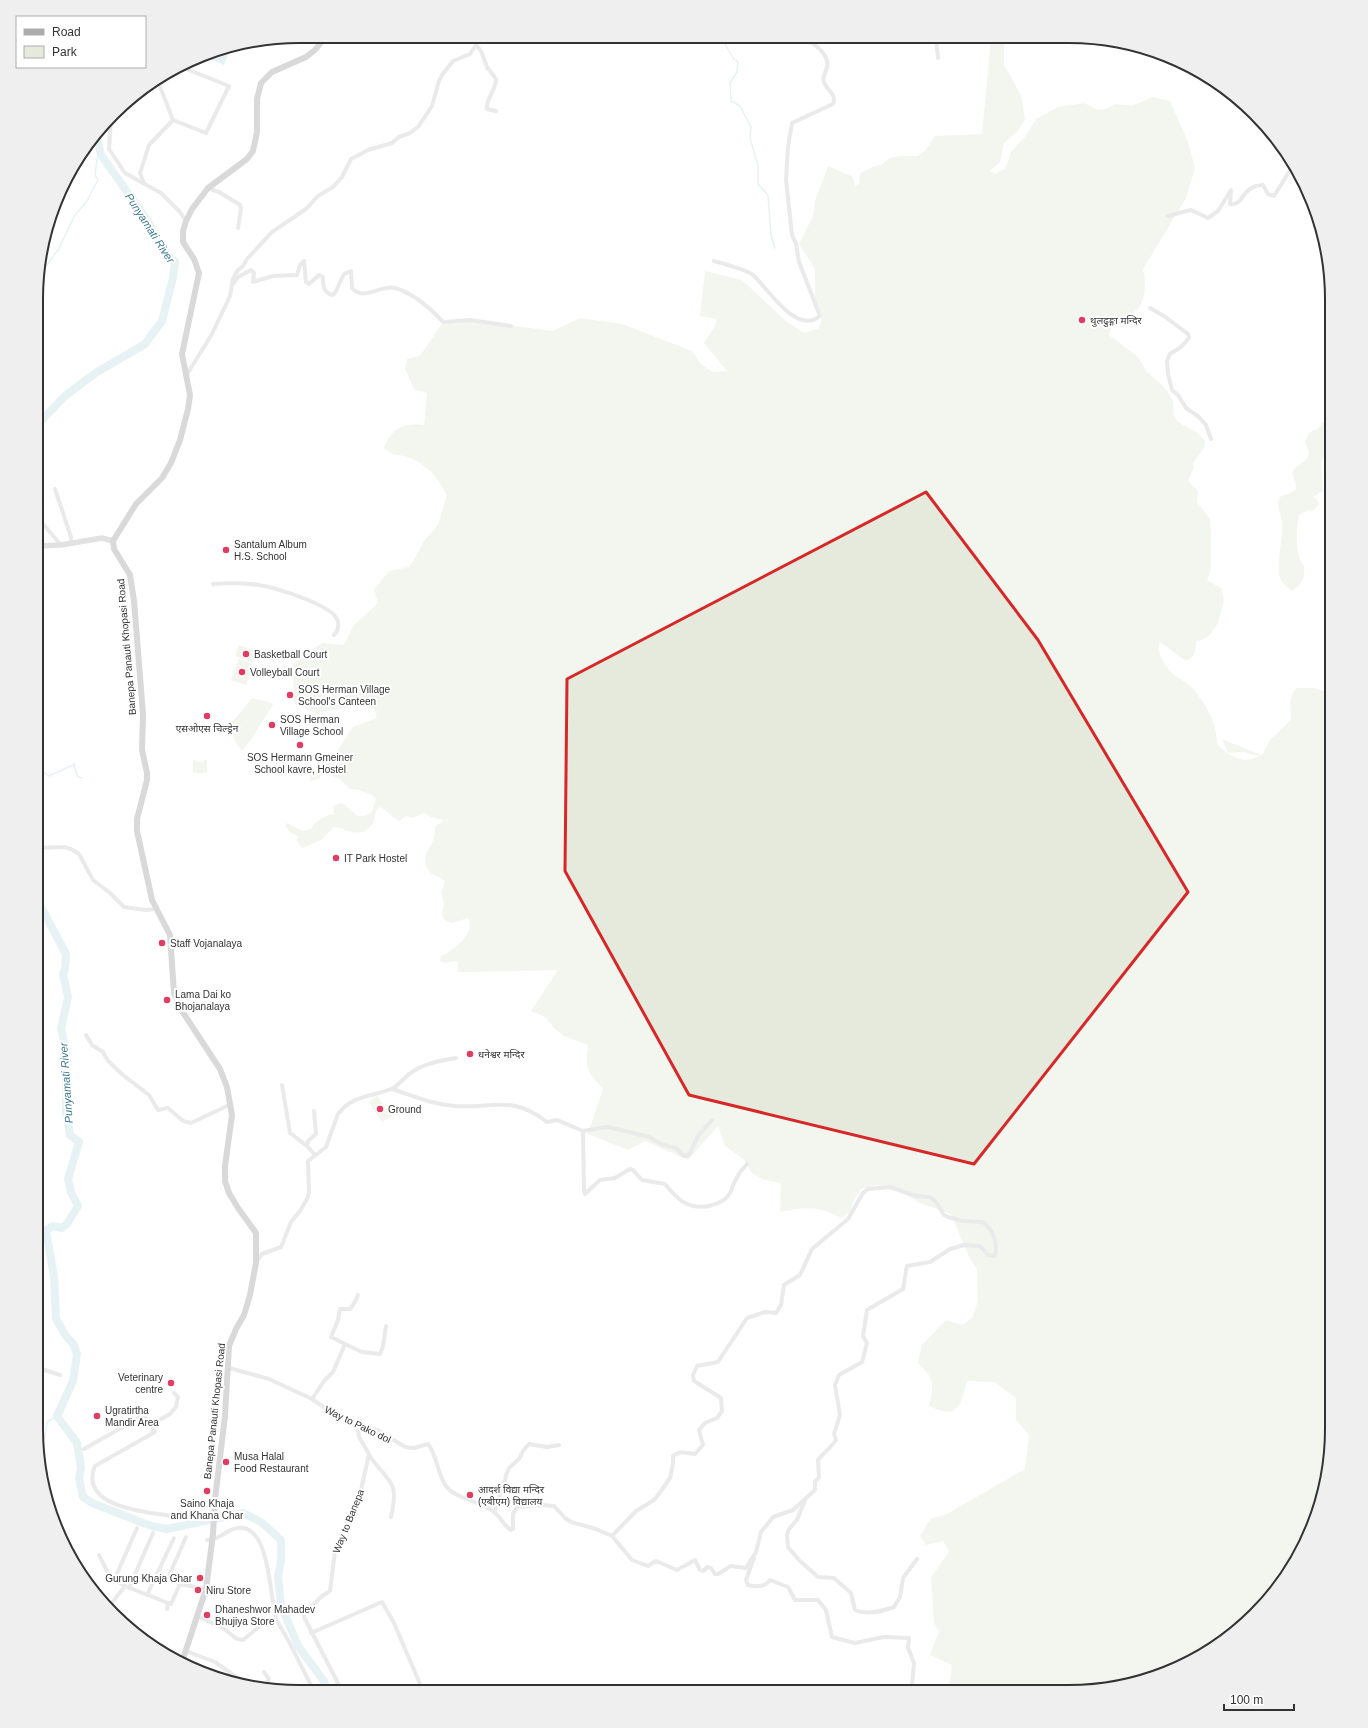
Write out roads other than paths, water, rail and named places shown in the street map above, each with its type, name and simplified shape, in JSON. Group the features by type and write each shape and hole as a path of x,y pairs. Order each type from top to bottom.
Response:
{"main road":[{"path":"113,541 136,504 162,478 171,462 180,440 190,402 182,354 199,273 194,259 183,242 183,231 186,220 192,209 208,188 247,158 253,151 257,132 257,99 261,83 272,72 306,57 315,50 320,43"},
{"name":"Banepa Panauti Khopasi Road","path":"113,541 114,549 130,575 134,601 143,714 142,750 147,773 147,780 137,819 137,831 152,900 170,935 174,993 182,1011 220,1069 227,1087 232,1115 225,1166 225,1181 229,1193 256,1233 256,1263 244,1314 229,1346 229,1368 206,1589 184,1658"}],"street":[{"path":"714,261 751,273 791,315 802,321 815,320 820,316 799,262 796,244 792,235 786,180 788,147 792,123 832,104 834,100 823,80 828,66 828,60 825,55 812,43"},
{"path":"936,43 938,58"},
{"path":"186,376 212,334 230,296 233,279 238,270 272,232 306,209 318,196 333,188 342,177 351,159 368,150 392,144 399,136 410,133 418,126 432,106 442,75 453,61 470,54 476,45 481,51 487,67 496,79 494,91 487,100 487,109 496,111"},
{"path":"160,84 173,120 206,133 229,86 186,69"},
{"path":"145,183 140,173 149,145 173,120"},
{"path":"111,125 109,149 125,173 161,193 186,220"},
{"path":"1167,216 1191,210 1208,218 1218,211 1231,190 1230,204 1235,205 1239,203 1248,188 1255,185 1263,185 1268,194 1274,196 1290,170"},
{"path":"208,188 219,192 240,205 241,209 238,228"},
{"path":"232,285 238,277 251,270 254,273 253,282 283,274 297,274 300,265 304,261 306,282 309,284 319,275 322,275 323,287 327,294 332,295 335,293 344,274 351,271 352,288 360,293 367,293 388,287 395,288 415,298 437,315 443,322 470,320 511,326"},
{"path":"1150,308 1164,316 1188,334 1189,338 1184,344 1170,354 1167,361 1168,374 1172,390 1178,394 1186,408 1199,418 1206,426 1211,439"},
{"path":"55,489 71,536 71,544"},
{"path":"43,524 61,545"},
{"path":"43,546 71,544 102,538 113,541"},
{"path":"213,584 241,583 261,585 299,595 335,615 339,622 337,632 334,636"},
{"path":"43,848 64,847 79,854 92,878 116,898 124,908 145,910 156,909"},
{"path":"86,1035 92,1045 103,1052 108,1061 123,1076 149,1095 158,1110 168,1108 183,1120 191,1123 229,1105"},
{"path":"256,1263 262,1254 281,1248 291,1222 300,1211 309,1193 308,1161 326,1146 338,1114 361,1097 392,1089 412,1072 420,1068 441,1060 456,1058"},
{"path":"282,1085 290,1133 307,1146 315,1155"},
{"path":"392,1089 424,1102 441,1105 467,1106 510,1104 537,1115 547,1122 557,1120 583,1131 607,1127 649,1137 663,1145 676,1148 684,1156 689,1155 698,1136 712,1120"},
{"path":"307,1146 308,1142 316,1134 314,1111"},
{"path":"583,1131 585,1194 600,1180 615,1178 630,1169 642,1180 665,1184 673,1195 694,1207 718,1204 728,1196 735,1180 747,1164"},
{"path":"756,1552 746,1568 731,1566 718,1574 715,1574 711,1568 708,1567 704,1571 700,1570 695,1560 677,1570 656,1561 648,1566 632,1560 612,1536 636,1511 654,1500 661,1491 670,1478 673,1456 681,1452 695,1454 703,1446 699,1430 705,1423 717,1418 722,1411 721,1398 694,1381 693,1376 697,1366 718,1362 747,1318 765,1312 776,1313 781,1305 784,1285 800,1275 812,1249 848,1219 863,1193 868,1189 890,1187 916,1196 930,1198 936,1202 944,1215 953,1220 983,1222 989,1228 996,1246 994,1256 988,1255 980,1246 964,1245 950,1249 930,1262 907,1266 903,1289 867,1310 863,1336 867,1343 862,1362 839,1375 835,1385 840,1415 834,1434 836,1440 831,1449 824,1452 818,1460 819,1476 815,1482 815,1490 793,1510 773,1517 761,1532 756,1552 746,1580 748,1586 758,1587 768,1583 770,1580 788,1587 795,1600 818,1600 826,1610 832,1637 855,1643 884,1637 909,1638 908,1648 914,1663 912,1685"},
{"path":"358,1295 350,1308 340,1308 338,1320 331,1338 362,1352 380,1354 383,1346 386,1326"},
{"path":"312,1399 324,1381 333,1372 345,1344"},
{"name":"Way to Pako dol","path":"229,1368 268,1379 312,1399 325,1408 357,1424 379,1431 406,1447 414,1448 428,1444 432,1448 441,1478 451,1491 480,1503 495,1512 510,1530 513,1529 513,1514 517,1507 544,1505 554,1506 571,1522 596,1529 612,1536"},
{"path":"43,1369 60,1375"},
{"path":"150,1425 170,1414 176,1408 178,1398 174,1393"},
{"path":"84,1449 144,1415 155,1432 95,1466 91,1477 93,1485 98,1493 106,1500 138,1512 174,1516 181,1515"},
{"path":"357,1424 359,1437 369,1454 393,1485 395,1500 391,1517"},
{"path":"495,1512 496,1503 504,1487 509,1468 519,1458 529,1444 547,1447 560,1446"},
{"name":"Way to Banepa","path":"311,1634 304,1614 322,1596 330,1591 335,1551 341,1540 347,1520 361,1490 369,1454"},
{"path":"805,1500 797,1520 789,1528 787,1535 788,1547 799,1560 818,1577 834,1578 851,1593 855,1610 859,1612 881,1611 894,1607 902,1591 903,1578 917,1559"},
{"path":"113,1578 116,1576 137,1528"},
{"path":"211,1538 215,1540 233,1528 244,1528 253,1532 264,1552 270,1576 276,1618 311,1685"},
{"path":"112,1604 127,1587 153,1533"},
{"path":"186,1537 168,1578 180,1584 206,1589"},
{"path":"147,1595 174,1538"},
{"path":"99,1555 111,1579 113,1578 127,1587 168,1603 171,1604 180,1584"},
{"path":"339,1685 324,1654 311,1634 382,1602 394,1623 420,1685"},
{"path":"167,1609 168,1603"},
{"path":"197,1616 223,1628 237,1639 242,1640 260,1626 276,1618"},
{"path":"186,1651 215,1662 236,1677"},
{"path":"264,1672 268,1679 267,1683"}],"water":[{"path":"229,53 224,65 211,59"}],"waterway":[{"path":"724,43 733,58 738,62 737,72 730,83 731,101 740,106 751,127 750,138 758,166 758,184 768,195 771,236 775,248"},
{"name":"Punyamati River","path":"43,419 65,396 97,372 145,344 162,321 173,278 175,262 166,255 147,220 101,155 98,141"},
{"path":"45,266 58,250 75,215 87,201 98,180 95,175 97,159 101,155"},
{"path":"43,772 49,776 75,764"},
{"path":"74,765 78,777 82,778"},
{"name":"Punyamati River","path":"43,911 66,954 65,970 63,974 68,997 61,1029 66,1050 66,1112 70,1135 79,1142 68,1179 71,1192 78,1206 67,1224 62,1228 53,1226 46,1230 54,1277 56,1319 66,1336 74,1345 77,1354 73,1381 57,1416 77,1443 81,1468 79,1478 83,1497 92,1503 151,1526 167,1529 243,1513 261,1522 281,1540 281,1561 278,1576 281,1605 298,1646 324,1681 325,1685"},
{"path":"44,1440 47,1422 57,1416"}],"place":[{"name":"थुलढुङ्गा मन्दिर","path":"1082,320"},
{"name":"Santalum Album H.S. School","path":"226,550"},
{"name":"Basketball Court","path":"246,654"},
{"name":"Volleyball Court","path":"242,672"},
{"name":"SOS Herman Village School's Canteen","path":"290,695"},
{"name":"एसओएस चिल्ड्रेन","path":"207,716"},
{"name":"SOS Herman Village School","path":"272,725"},
{"name":"SOS Hermann Gmeiner School kavre, Hostel","path":"300,745"},
{"name":"IT Park Hostel","path":"336,858"},
{"name":"Staff Vojanalaya","path":"162,943"},
{"name":"Lama Dai ko Bhojanalaya","path":"167,1000"},
{"name":"धनेश्वर मन्दिर","path":"470,1054"},
{"name":"Ground","path":"380,1109"},
{"name":"Veterinary centre","path":"171,1383"},
{"name":"Ugratirtha Mandir Area","path":"97,1416"},
{"name":"Musa Halal Food Restaurant","path":"226,1462"},
{"name":"Saino Khaja and Khana Char","path":"207,1491"},
{"name":"आदर्श विद्या मन्दिर (एबीएम) विद्यालय","path":"470,1495"},
{"name":"Gurung Khaja Ghar","path":"200,1578"},
{"name":"Niru Store","path":"198,1590"},
{"name":"Dhaneshwor Mahadev Bhujiya Store","path":"207,1615"}]}
